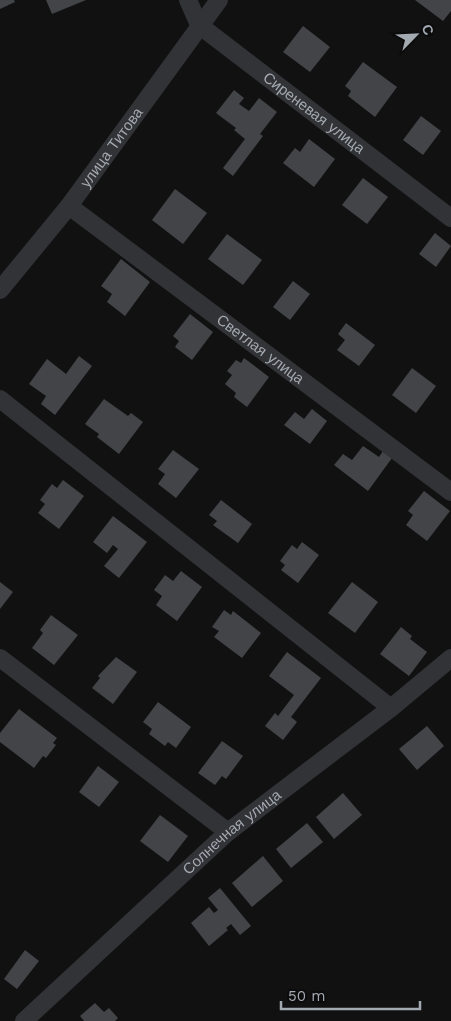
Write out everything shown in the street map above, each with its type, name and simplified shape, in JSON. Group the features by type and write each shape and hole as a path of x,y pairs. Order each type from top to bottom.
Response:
{"street":[{"name":"Сиреневая улица","path":"188,0 199,25 451,218"},
{"name":"улица Титова","path":"0,290 69,206 219,0"},
{"name":"Светлая улица","path":"69,206 451,492"},
{"path":"0,399 391,708"},
{"path":"0,658 228,832"},
{"name":"Солнечная улица","path":"24,1021 228,832 391,708 451,658"}],"building":[{"path":"0,0 14,0 15,2 0,9"},
{"path":"46,0 86,0 52,14"},
{"path":"415,0 451,0 451,11 443,21"},
{"path":"303,26 330,47 310,72 283,52"},
{"path":"363,62 397,87 375,117 348,96 351,91 345,86"},
{"path":"234,90 244,98 239,104 249,111 259,98 277,112 260,134 263,136 233,176 223,168 245,139 234,130 236,128 216,113"},
{"path":"421,116 441,131 423,155 403,140"},
{"path":"309,139 335,159 314,187 283,163 295,148 300,152"},
{"path":"363,178 388,197 367,224 342,205"},
{"path":"175,189 207,213 183,244 152,220"},
{"path":"435,233 451,246 436,267 419,254"},
{"path":"227,234 262,260 243,285 208,259"},
{"path":"121,259 150,282 125,316 107,302 112,294 101,286"},
{"path":"293,281 310,294 290,320 273,307"},
{"path":"190,314 213,332 192,360 175,347 179,341 173,336"},
{"path":"346,323 375,345 359,366 337,350 345,340 338,334"},
{"path":"79,356 92,366 55,415 41,404 46,396 29,384 47,359 66,374"},
{"path":"244,358 269,377 247,407 234,397 236,393 225,384 232,375 227,371 236,360 241,363"},
{"path":"412,368 436,386 416,413 392,395"},
{"path":"104,399 128,416 131,413 143,422 119,454 97,437 99,434 85,424"},
{"path":"312,409 327,421 310,444 284,425 295,412 304,419"},
{"path":"363,446 379,457 383,451 392,458 368,491 334,465 343,454 352,460"},
{"path":"173,450 199,469 176,498 158,484 165,474 158,469"},
{"path":"63,480 84,496 59,529 38,513 45,504 40,500 52,484 57,488"},
{"path":"424,491 450,511 427,541 406,525 413,515 408,511"},
{"path":"221,500 252,524 238,543 213,525 217,521 209,515"},
{"path":"113,516 147,542 119,578 104,566 118,549 113,545 107,553 93,542"},
{"path":"302,542 319,555 298,583 281,570 285,565 280,561 292,545 297,549"},
{"path":"181,571 202,587 177,621 156,605 162,596 154,590 165,575 173,581"},
{"path":"0,582 13,592 0,609"},
{"path":"352,582 378,602 355,633 328,613"},
{"path":"224,610 231,615 233,611 261,633 242,658 214,637 219,631 212,627"},
{"path":"51,615 78,635 54,665 32,648 43,633 40,630"},
{"path":"401,627 412,636 410,639 427,652 409,676 380,654"},
{"path":"287,652 321,678 291,717 297,722 283,740 265,726 275,713 278,716 294,695 269,676"},
{"path":"116,657 137,672 113,704 92,688 100,678 98,676"},
{"path":"158,702 191,727 176,748 168,742 165,746 149,734 152,729 143,722"},
{"path":"19,709 57,738 53,743 56,745 46,758 43,756 34,768 0,742 0,733"},
{"path":"427,726 444,746 417,770 399,749"},
{"path":"222,741 243,756 226,779 222,776 215,785 198,773"},
{"path":"98,766 119,782 99,807 79,792"},
{"path":"343,793 362,815 334,839 316,817"},
{"path":"160,815 188,836 168,862 140,841"},
{"path":"307,823 323,842 291,868 276,849"},
{"path":"263,856 283,881 252,907 232,883"},
{"path":"220,888 251,926 240,935 231,924 226,928 228,930 209,946 191,923 209,907 214,913 218,910 208,898"},
{"path":"25,950 39,961 17,989 4,979"},
{"path":"95,1003 104,1012 109,1008 118,1018 115,1021 84,1021 80,1016"}]}
